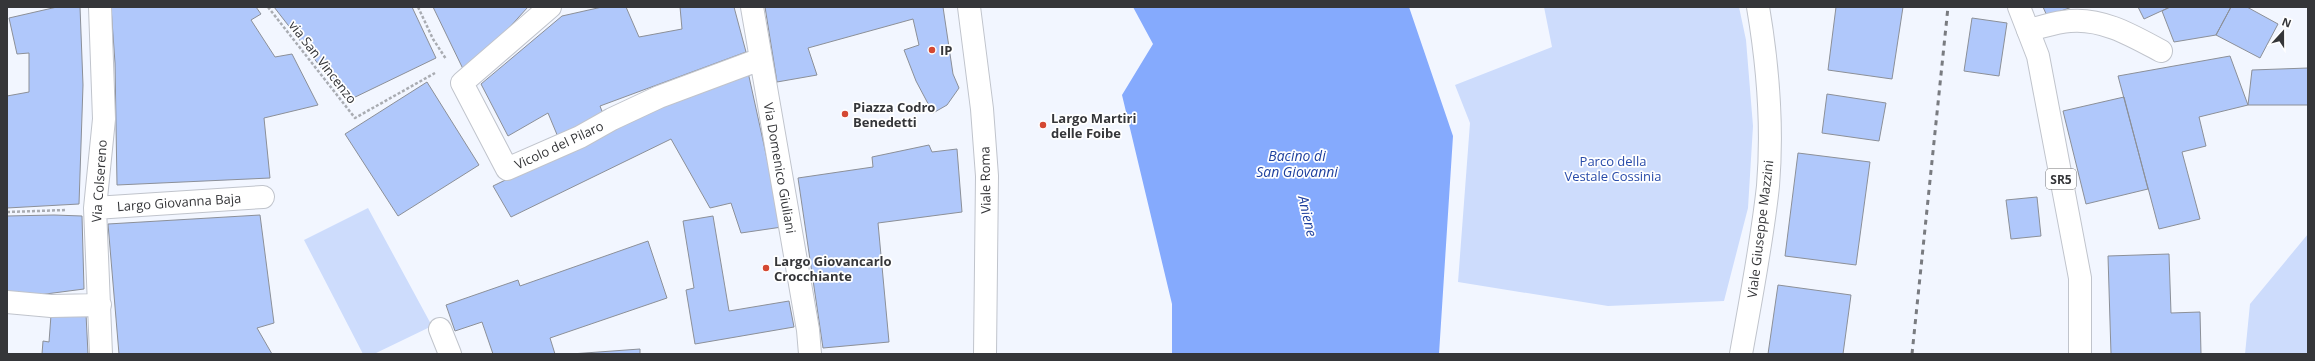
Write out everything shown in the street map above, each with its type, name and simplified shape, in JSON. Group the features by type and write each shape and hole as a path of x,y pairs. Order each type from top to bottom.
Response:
{"street":[{"name":"Via Colsereno","path":"100,7 104,119 95,208 101,354"},
{"path":"462,83 550,7"},
{"name":"Via Domenico Giuliani","path":"752,7 808,330 810,354"},
{"name":"Viale Roma","path":"969,7 982,110 987,176 985,354"},
{"name":"Viale Giuseppe Mazzini","path":"1741,354 1764,218 1769,162 1770,116 1767,70 1758,7"},
{"name":"SR5","path":"2019,7 2038,56 2080,278 2080,354"},
{"path":"2028,30 2070,21 2090,22 2125,32 2160,50"},
{"name":"Vicolo del Pilaro","path":"462,83 506,169 580,137 612,119 660,97 761,59"},
{"name":"Largo Giovanna Baja","path":"95,208 263,197"},
{"path":"7,302 51,306 100,305"},
{"path":"440,329 450,354"}],"path":[{"name":"via San Vincenzo","path":"268,7 354,118 450,65"},
{"path":"418,7 433,39 462,83"},
{"path":"7,212 95,208"}],"green space":[{"name":"Parco della Vestale Cossinia","path":"1544,7 1739,7 1746,40 1753,126 1748,208 1724,301 1608,306 1458,282 1470,123 1455,85 1552,47"},
{"path":"368,208 432,326 374,354 363,354 304,240"},
{"path":"2308,234 2308,354 2245,354 2250,304"}],"water":[{"name":"Bacino di San Giovanni","path":"1133,7 1409,7 1453,136 1439,354 1172,354 1172,304 1122,95 1153,44"}],"building":[{"path":"57,7 80,7 83,85 79,204 7,208 7,96 29,92 29,53 17,54 9,18"},
{"path":"111,7 256,7 261,14 251,20 275,57 292,54 318,105 264,118 270,178 117,185 115,63"},
{"path":"274,7 412,7 436,58 347,101"},
{"path":"433,7 528,7 497,41 464,71"},
{"path":"602,7 626,7 639,37 682,29 680,7 734,7 746,52 600,106 603,114 558,137 548,113 508,136 481,84 562,16"},
{"path":"765,7 943,7 953,74 959,88 947,105 933,113 916,81 904,50 919,45 913,19 808,48 817,75 777,82"},
{"path":"1836,7 1903,7 1892,79 1828,70"},
{"path":"2043,7 2072,7 2047,16"},
{"path":"2138,7 2170,7 2144,19"},
{"path":"2170,7 2231,7 2216,35 2174,42 2162,11"},
{"path":"2231,7 2247,7 2278,24 2260,58 2216,35"},
{"path":"1972,18 2007,23 1999,76 1964,71"},
{"path":"2230,56 2248,105 2199,117 2206,146 2182,152 2200,219 2159,229 2118,76"},
{"path":"2308,68 2308,105 2248,105 2252,70"},
{"path":"748,72 782,227 741,233 731,203 710,208 671,139 511,217 493,186 671,100"},
{"path":"427,82 479,165 398,216 345,134"},
{"path":"1827,94 1886,103 1879,141 1822,133"},
{"path":"2124,97 2148,189 2086,204 2063,111"},
{"path":"929,145 932,152 957,149 962,212 878,223 889,342 823,348 798,178 873,167 872,157"},
{"path":"1798,153 1870,162 1856,265 1785,256"},
{"path":"2037,197 2041,236 2011,239 2006,200"},
{"path":"260,215 274,323 257,328 272,354 119,354 108,224"},
{"path":"7,216 82,216 84,289 38,295 7,292"},
{"path":"713,216 729,311 789,301 794,327 695,344 686,290 694,288 683,221"},
{"path":"648,241 667,298 550,338 555,354 493,354 482,322 455,331 446,305 518,280 520,286"},
{"path":"2169,254 2171,313 2200,312 2201,354 2111,354 2108,256"},
{"path":"1778,285 1851,295 1843,354 1768,354"},
{"path":"86,314 88,354 42,354 43,341 49,342 51,315"},
{"path":"640,349 640,354 571,354"}],"railway":[{"path":"1912,354 1948,7"}],"place":[{"name":"IP","path":"932,50"},
{"name":"Piazza Codro Benedetti","path":"845,114"},
{"name":"Largo Martiri delle Foibe","path":"1043,125"},
{"name":"Largo Giovancarlo Crocchiante","path":"766,268"}],"water label":[{"name":"Aniene","path":"1308,216"}]}
